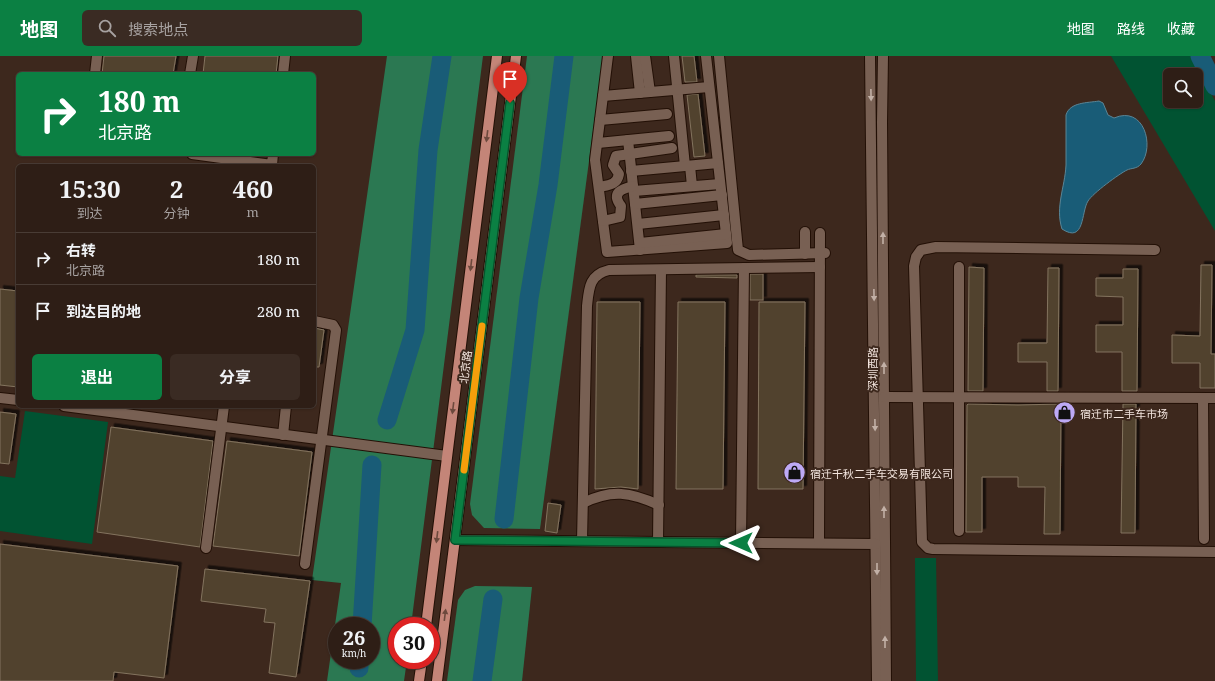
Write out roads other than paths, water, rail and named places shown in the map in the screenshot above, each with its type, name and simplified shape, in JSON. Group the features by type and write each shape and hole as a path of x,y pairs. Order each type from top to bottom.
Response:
{"main road":[{"name":"北京路","path":"427,617 497,56"},
{"name":"北京路","path":"437,681 516,56"},
{"path":"419,681 421,669"}],"street":[{"path":"95,72 97,56"},
{"path":"190,72 193,56"},
{"path":"283,72 285,56"},
{"path":"608,56 596,160 607,252 640,246 727,243 706,56"},
{"path":"636,56 645,93"},
{"path":"645,93 646,56"},
{"path":"674,56 677,90 692,186"},
{"path":"719,56 738,250 749,254 823,253"},
{"name":"深圳西路","path":"870,56 877,681"},
{"name":"深圳西路","path":"883,56 882,122 886,681"},
{"path":"603,96 709,86"},
{"path":"600,120 667,114"},
{"path":"598,143 669,136"},
{"path":"628,140 640,246"},
{"path":"599,187 611,185 616,182 619,174 613,165 616,156 672,148"},
{"path":"207,156 265,164"},
{"path":"631,171 718,163"},
{"path":"603,221 620,217 621,206 617,201 617,195 620,190 633,188 720,184"},
{"path":"635,204 722,195"},
{"path":"638,224 724,215"},
{"path":"805,232 805,254"},
{"path":"819,543 820,267 823,253 820,233"},
{"path":"1155,250 936,247 921,250 916,257 914,266 922,542 928,548 933,549 1215,552"},
{"path":"582,541 588,290 593,279 599,273 609,270 820,267"},
{"path":"959,267 959,531"},
{"path":"741,543 744,268"},
{"path":"658,542 661,270"},
{"path":"305,564 336,330 333,325 316,321"},
{"path":"884,397 1215,398"},
{"path":"0,398 16,400"},
{"path":"1203,398 1204,539"},
{"path":"80,408 447,456"},
{"path":"206,548 224,408"},
{"path":"283,434 286,408"},
{"path":"583,503 597,496 617,493 637,496 659,505"},
{"path":"455,540 876,544"}],"water":[{"path":"1099,101 1103,103 1108,115 1114,118 1124,116 1133,117 1139,122 1144,129 1147,138 1145,156 1139,166 1118,175 1100,189 1088,201 1081,225 1075,232 1069,233 1062,229 1060,221 1060,205 1066,165 1066,115 1075,105"}],"waterway":[{"path":"387,420 415,330 428,150 442,56"},
{"path":"504,519 529,298 548,185 564,56"},
{"path":"1200,56 1215,86"},
{"path":"363,617 372,465"},
{"path":"482,681 493,599"}],"place":[{"name":"宿迁市二手车市场","path":"1064,413"},
{"name":"宿迁千秋二手车交易有限公司","path":"794,473"}]}
